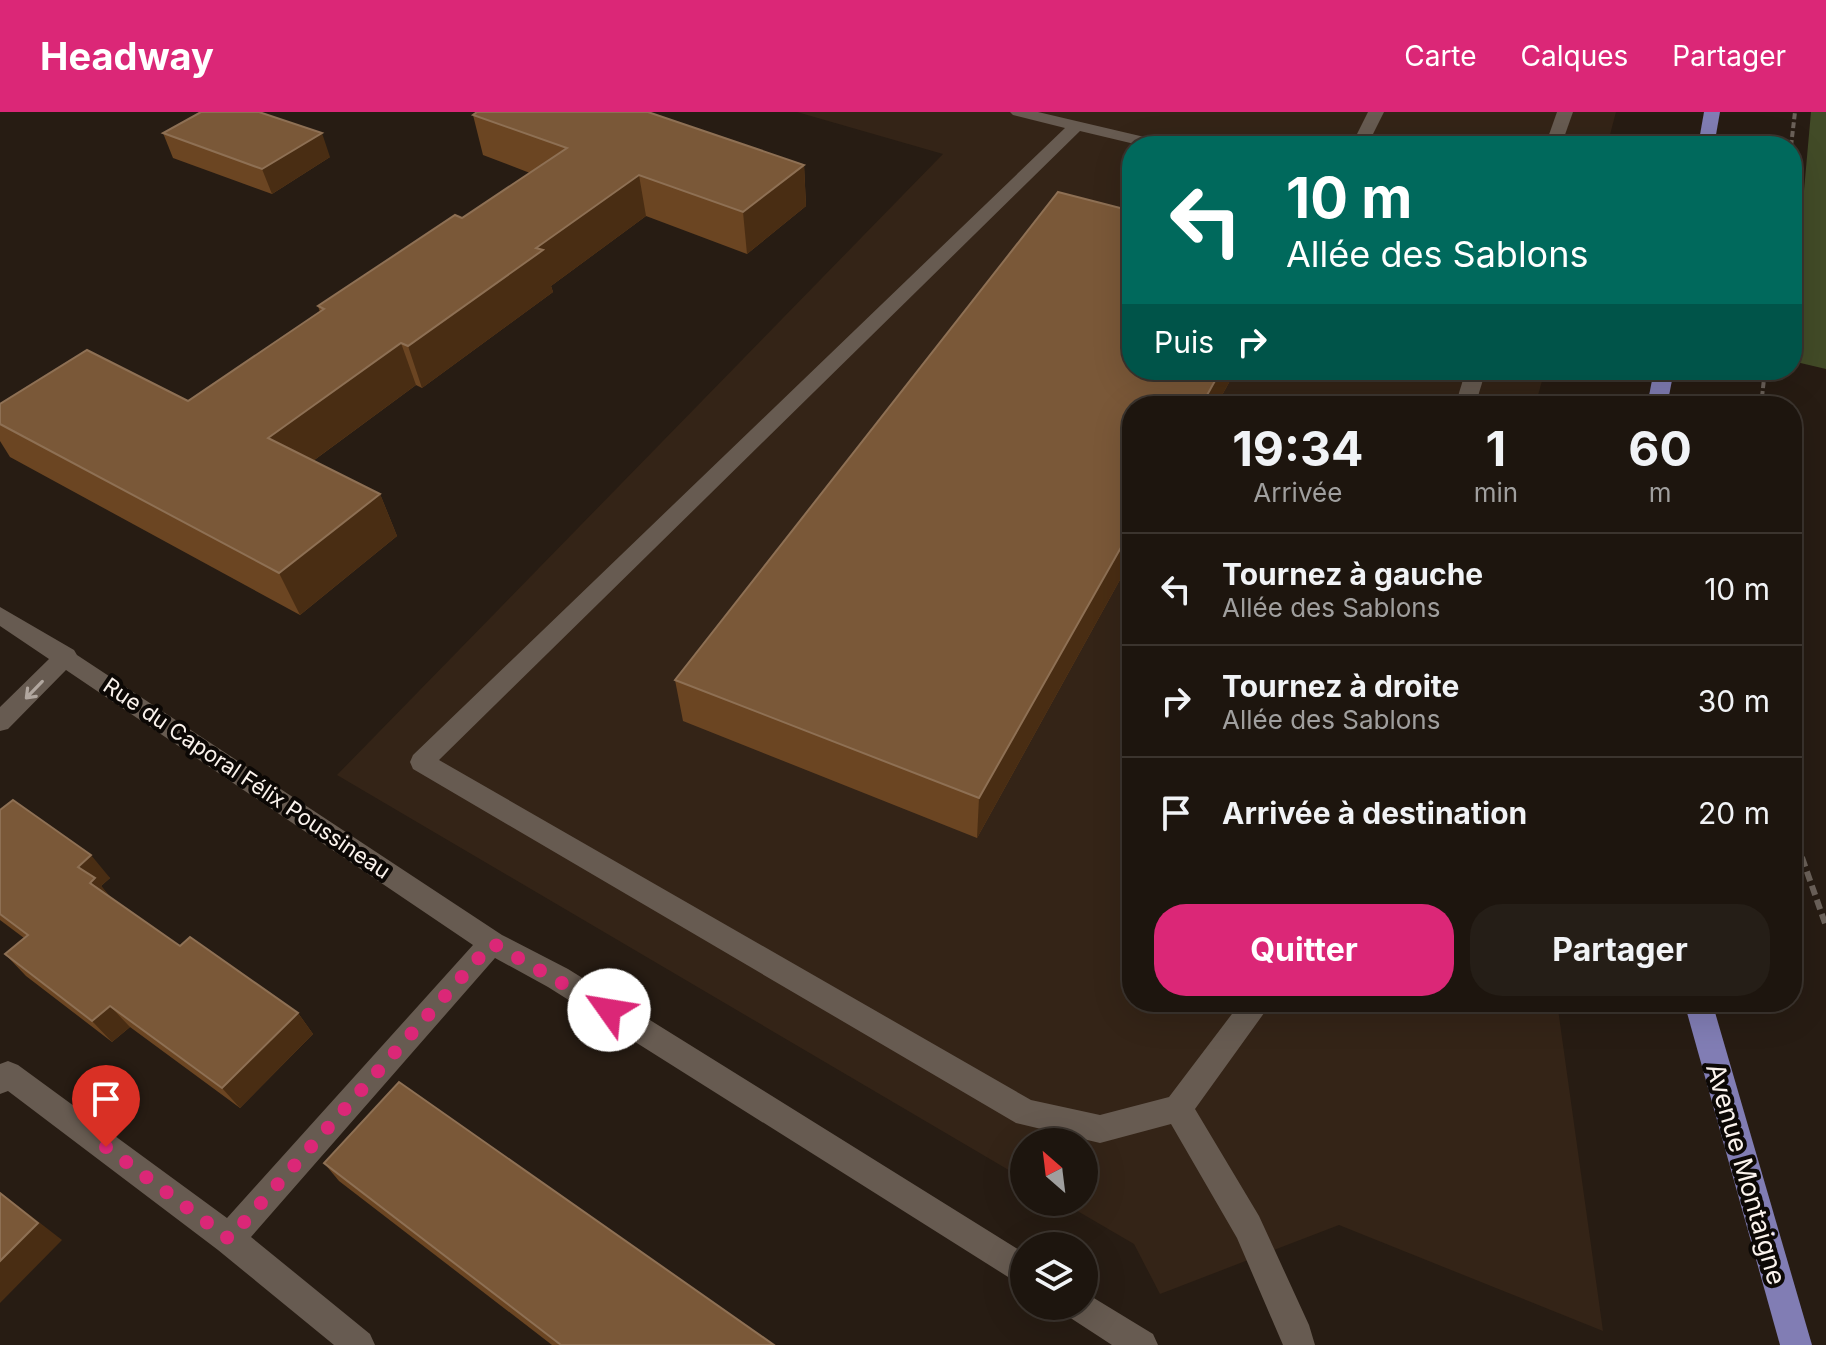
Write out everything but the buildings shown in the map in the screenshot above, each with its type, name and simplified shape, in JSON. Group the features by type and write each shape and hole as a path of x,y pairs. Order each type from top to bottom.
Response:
{"main road":[{"path":"1708,136 1712,112"},
{"name":"Avenue Montaigne","path":"1701,1012 1796,1345"}],"street":[{"path":"1018,112 1122,136"},
{"path":"1364,136 1376,112"},
{"path":"1557,136 1565,112"},
{"path":"1076,126 422,762 1026,1113 1100,1129 1178,1108 1250,1012"},
{"name":"Rue du Caporal Félix Poussineau","path":"0,615 66,656 492,943 558,978 1010,1262"},
{"path":"0,722 66,656"},
{"path":"229,1239 492,943"},
{"path":"0,1081 8,1074 229,1239 359,1345"},
{"path":"1178,1108 1248,1227 1298,1336 1299,1345"},
{"path":"1098,1317 1142,1345"}],"path":[{"path":"1792,136 1795,112"},
{"path":"1802,858 1826,926"}],"shaded area":[{"path":"797,112 1616,112 1610,136 1122,136 1122,380 1542,380 1538,396 1122,396 1122,1012 1558,1012 1603,1331 1339,1225 1160,1294 1134,1244 1086,1216 1098,1216 1098,1128 1010,1128 1010,1171 337,775 943,154"}],"green space":[{"path":"1811,112 1826,112 1826,369 1802,363 1802,213"}],"route":[{"path":"106,1147 229,1239 492,943 558,978 609,1010"}]}
